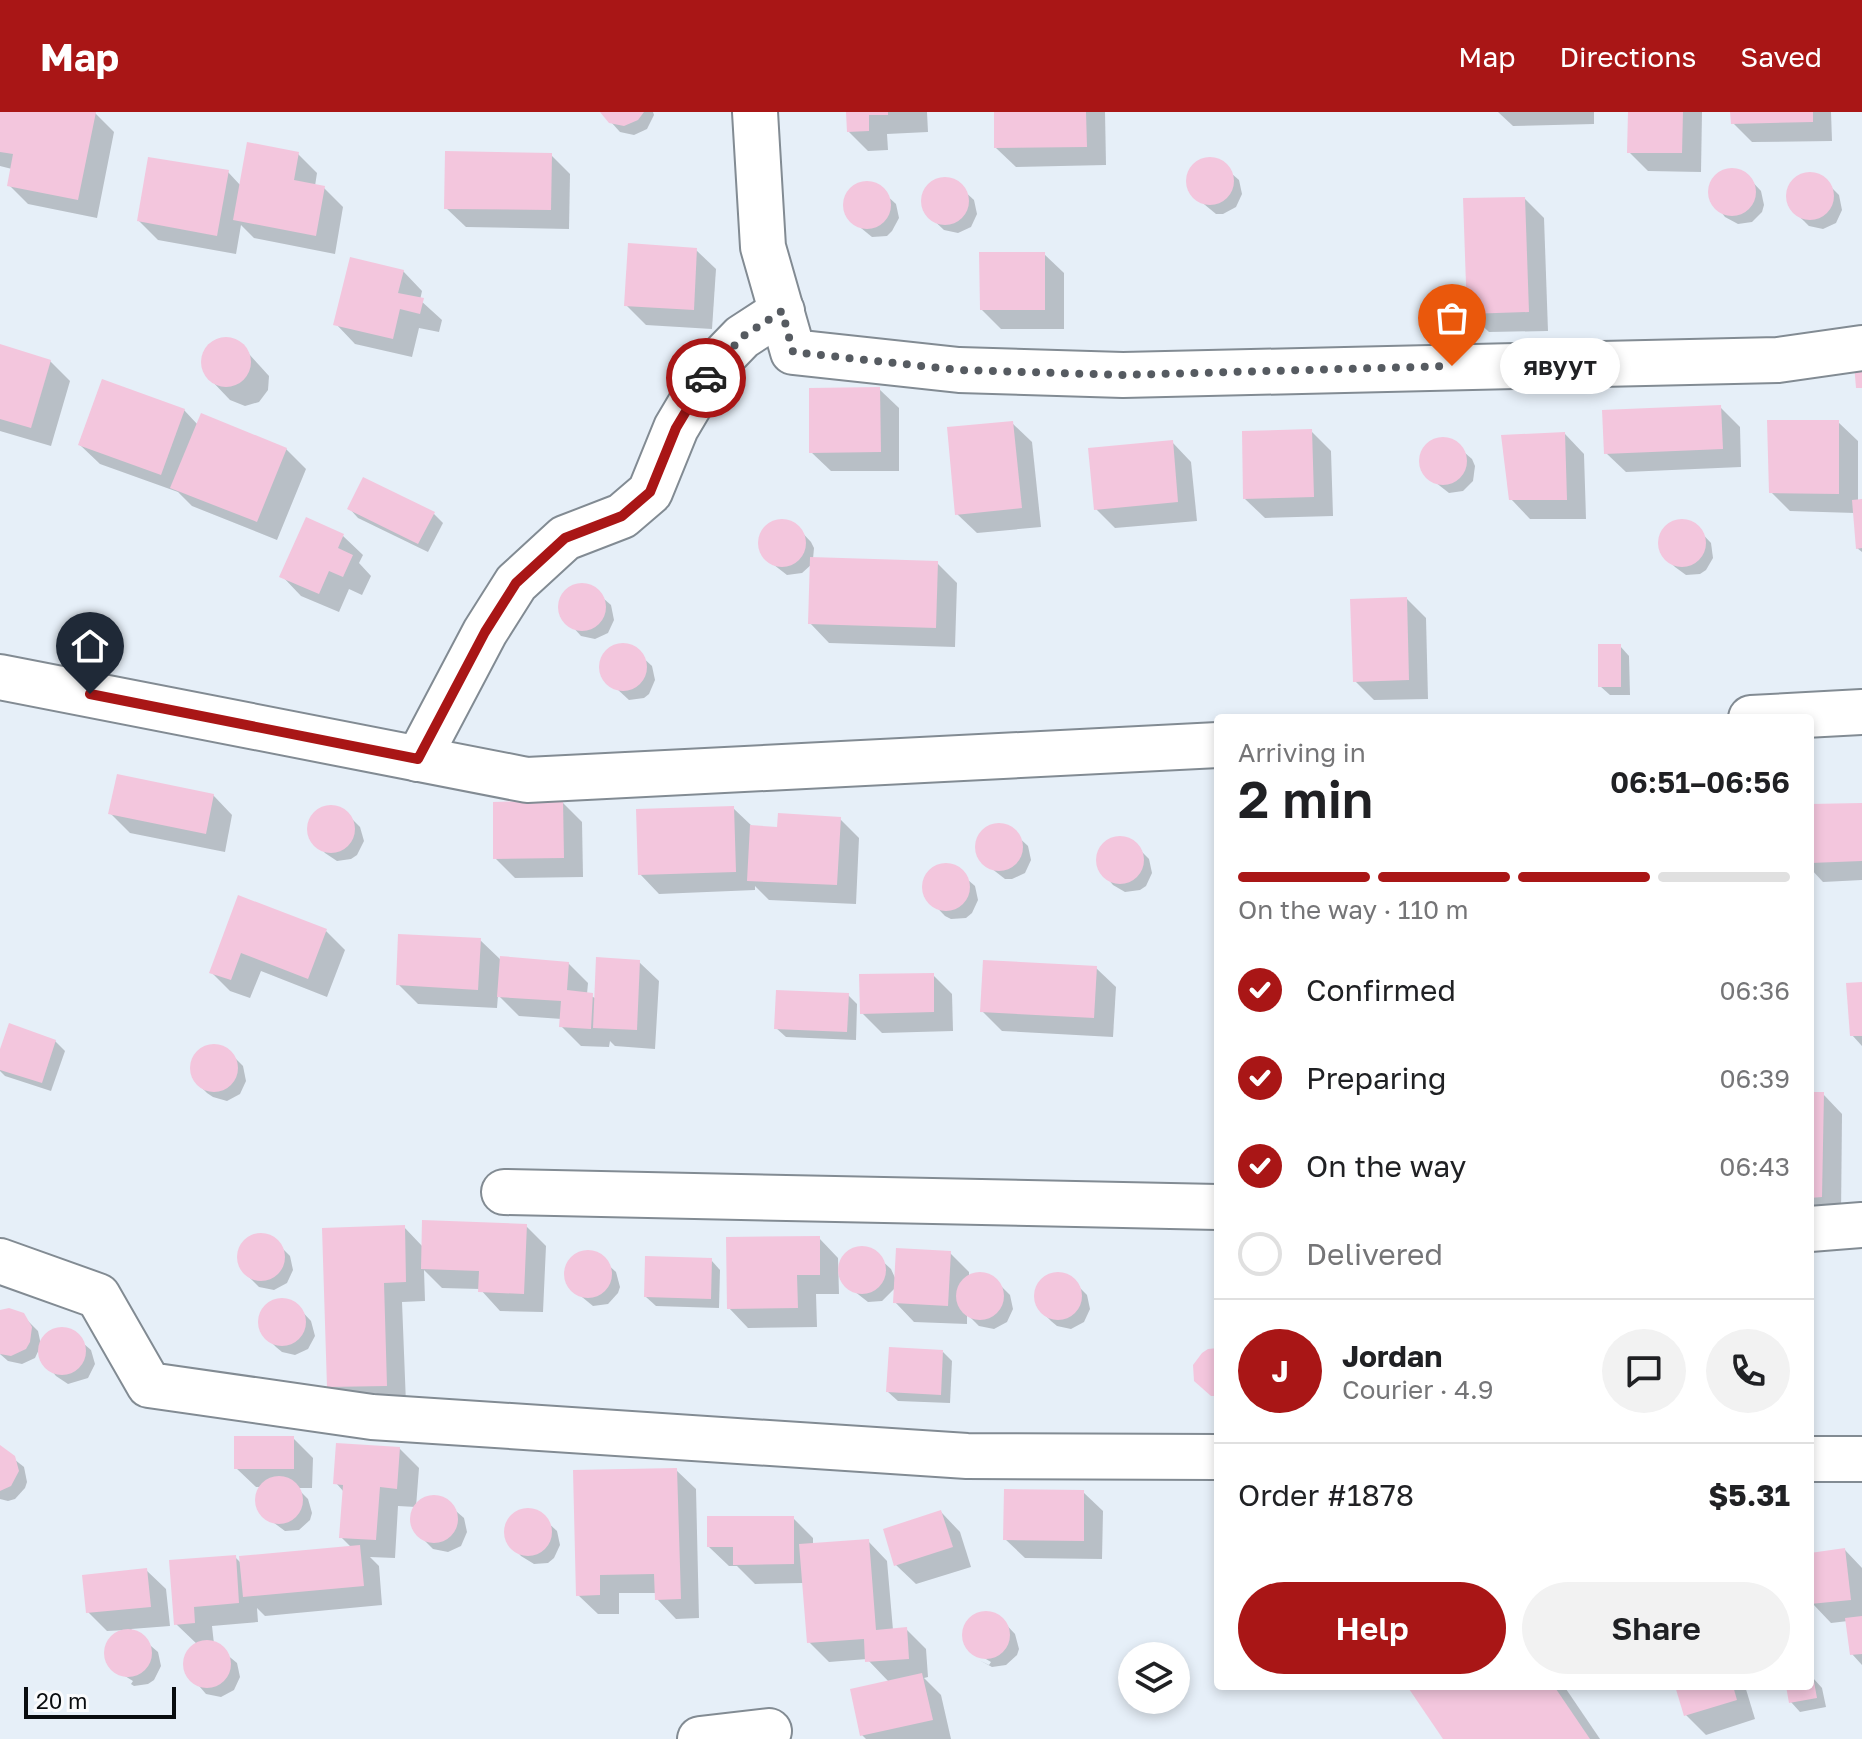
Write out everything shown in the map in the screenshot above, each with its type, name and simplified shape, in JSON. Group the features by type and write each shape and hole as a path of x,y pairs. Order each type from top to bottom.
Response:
{"street":[{"path":"755,112 763,247 793,352 974,370 1123,375 1778,360 1862,348"},
{"path":"418,759 485,632 516,583 565,538 622,516 650,492 676,428 711,369 742,337 782,311"},
{"path":"0,677 527,780 1214,745"},
{"path":"1814,715 1862,712"},
{"path":"504,1192 1214,1207"},
{"path":"1814,1229 1862,1225"},
{"path":"0,1261 98,1296 149,1385 372,1417 967,1456 1214,1457"},
{"path":"1814,1459 1862,1459"},
{"path":"700,1739 769,1731"}],"building":[{"path":"0,112 96,112 78,200 7,186 13,154 0,152"},
{"path":"600,112 644,112 638,120 624,126 609,123"},
{"path":"846,112 888,112 888,115 869,115 869,131 847,132"},
{"path":"994,112 1086,112 1087,147 994,148"},
{"path":"1628,112 1683,112 1682,153 1627,153"},
{"path":"1730,112 1813,112 1813,122 1731,124"},
{"path":"247,142 299,152 294,180 325,186 316,236 233,220"},
{"path":"445,151 552,153 551,210 444,209"},
{"path":"148,157 229,170 217,236 137,221"},
{"path":"1210,157 1227,164 1234,181 1227,198 1210,205 1193,198 1186,181 1193,164"},
{"path":"1732,168 1749,175 1756,192 1749,209 1732,216 1715,209 1708,192 1715,175"},
{"path":"1810,172 1827,179 1834,196 1827,213 1810,220 1793,213 1786,196 1793,179"},
{"path":"945,177 962,184 969,201 962,218 945,225 928,218 921,201 928,184"},
{"path":"867,181 884,188 891,205 884,222 867,229 850,222 843,205 850,188"},
{"path":"1525,197 1529,312 1467,314 1463,198"},
{"path":"628,243 697,248 694,310 624,306"},
{"path":"979,252 1045,252 1045,310 980,310"},
{"path":"350,257 404,270 398,293 424,298 420,314 400,309 393,339 333,325"},
{"path":"226,337 244,344 251,362 244,380 226,387 208,380 201,362 208,344"},
{"path":"1862,339 1862,388 1856,388 1852,340"},
{"path":"0,344 51,360 31,428 0,419"},
{"path":"102,379 185,409 161,475 78,445"},
{"path":"880,387 881,452 809,453 809,388"},
{"path":"1721,405 1723,449 1604,454 1602,410"},
{"path":"201,413 287,448 257,522 170,488"},
{"path":"1767,420 1839,420 1839,494 1769,493"},
{"path":"1013,421 1022,508 955,515 947,427"},
{"path":"1312,429 1314,497 1243,499 1242,431"},
{"path":"1565,432 1567,500 1509,500 1501,435"},
{"path":"1443,437 1460,444 1467,461 1460,478 1443,485 1426,478 1419,461 1426,444"},
{"path":"1173,440 1178,502 1094,510 1088,448"},
{"path":"363,477 435,512 418,544 347,509"},
{"path":"1862,499 1862,548 1856,549 1852,500"},
{"path":"306,517 344,534 338,548 353,555 343,577 329,571 319,594 279,577"},
{"path":"782,519 799,526 806,543 799,560 782,567 765,560 758,543 765,526"},
{"path":"1682,519 1699,526 1706,543 1699,560 1682,567 1665,560 1658,543 1665,526"},
{"path":"810,557 938,561 936,628 808,624"},
{"path":"582,583 599,590 606,607 599,624 582,631 565,624 558,607 565,590"},
{"path":"1407,597 1409,680 1353,682 1350,599"},
{"path":"623,643 640,650 647,667 640,684 623,691 606,684 599,667 606,650"},
{"path":"1598,644 1621,644 1621,687 1598,687"},
{"path":"117,774 214,794 206,834 108,814"},
{"path":"563,800 564,858 493,859 493,802"},
{"path":"1862,803 1862,861 1814,863 1814,804"},
{"path":"331,805 348,812 355,829 348,846 331,853 314,846 307,829 314,812"},
{"path":"734,806 736,872 638,875 636,809"},
{"path":"778,813 841,817 837,885 747,881 750,825 777,827"},
{"path":"999,823 1016,830 1023,847 1016,864 999,871 982,864 975,847 982,830"},
{"path":"1120,836 1137,843 1144,860 1137,877 1120,884 1103,877 1096,860 1103,843"},
{"path":"946,863 963,870 970,887 963,904 946,911 929,904 922,887 929,870"},
{"path":"238,895 327,929 308,979 241,953 231,980 209,973"},
{"path":"398,934 481,938 478,990 396,985"},
{"path":"500,956 569,962 567,990 593,993 591,1029 559,1027 561,1001 497,997"},
{"path":"596,957 640,960 637,1030 593,1028"},
{"path":"983,960 1097,966 1094,1018 980,1012"},
{"path":"934,973 934,1012 860,1014 859,974"},
{"path":"1862,982 1862,1036 1850,1036 1846,983"},
{"path":"776,990 849,993 847,1032 774,1029"},
{"path":"9,1023 56,1040 42,1083 0,1070 0,1049"},
{"path":"214,1044 231,1051 238,1068 231,1085 214,1092 197,1085 190,1068 197,1051"},
{"path":"1814,1092 1824,1092 1822,1197 1814,1198"},
{"path":"422,1220 527,1224 524,1294 478,1292 479,1271 421,1269"},
{"path":"405,1225 406,1282 384,1283 387,1386 327,1387 322,1228"},
{"path":"261,1233 278,1240 285,1257 278,1274 261,1281 244,1274 237,1257 244,1240"},
{"path":"820,1236 820,1275 797,1275 798,1308 727,1309 726,1237"},
{"path":"862,1246 879,1253 886,1270 879,1287 862,1294 845,1287 838,1270 845,1253"},
{"path":"896,1248 951,1251 948,1306 893,1303"},
{"path":"588,1250 605,1257 612,1274 605,1291 588,1298 571,1291 564,1274 571,1257"},
{"path":"645,1256 712,1258 711,1299 644,1297"},
{"path":"980,1272 997,1279 1004,1296 997,1313 980,1320 963,1313 956,1296 963,1279"},
{"path":"1058,1272 1075,1279 1082,1296 1075,1313 1058,1320 1041,1313 1034,1296 1041,1279"},
{"path":"282,1298 299,1305 306,1322 299,1339 282,1346 265,1339 258,1322 265,1305"},
{"path":"9,1308 24,1313 32,1327 26,1349 11,1356 0,1354 0,1310"},
{"path":"62,1327 79,1334 86,1351 79,1368 62,1375 45,1368 38,1351 45,1334"},
{"path":"889,1347 943,1350 941,1395 886,1392"},
{"path":"1214,1348 1214,1396 1194,1381 1193,1365 1208,1349"},
{"path":"234,1436 294,1436 294,1469 234,1469"},
{"path":"336,1443 400,1447 397,1489 380,1487 376,1540 339,1538 343,1485 333,1484"},
{"path":"0,1445 15,1456 19,1471 11,1486 0,1491"},
{"path":"677,1468 681,1599 655,1600 654,1574 600,1575 600,1595 576,1596 573,1470"},
{"path":"279,1476 296,1483 303,1500 296,1517 279,1524 262,1517 255,1500 262,1483"},
{"path":"1004,1489 1084,1490 1084,1541 1003,1540"},
{"path":"434,1495 451,1502 458,1519 451,1536 434,1543 417,1536 410,1519 417,1502"},
{"path":"528,1508 545,1515 552,1532 545,1549 528,1556 511,1549 504,1532 511,1515"},
{"path":"941,1510 953,1547 894,1566 883,1529"},
{"path":"707,1516 794,1516 794,1564 733,1565 733,1547 707,1547"},
{"path":"869,1539 876,1630 907,1627 909,1659 865,1662 864,1639 807,1643 799,1544"},
{"path":"360,1545 364,1586 243,1597 239,1556"},
{"path":"1845,1548 1851,1600 1814,1604 1814,1552"},
{"path":"236,1555 239,1603 194,1607 195,1623 174,1625 169,1560"},
{"path":"147,1568 151,1607 86,1613 82,1575"},
{"path":"986,1611 1003,1618 1010,1635 1003,1652 986,1659 969,1652 962,1635 969,1618"},
{"path":"1862,1616 1862,1654 1850,1655 1845,1618"},
{"path":"128,1629 145,1636 152,1653 145,1670 128,1677 111,1670 104,1653 111,1636"},
{"path":"207,1640 224,1647 231,1664 224,1681 207,1688 190,1681 183,1664 190,1647"},
{"path":"922,1673 933,1720 860,1736 850,1689"},
{"path":"1814,1682 1817,1698 1789,1703 1787,1690 1814,1690"},
{"path":"1410,1690 1557,1690 1590,1739 1443,1739"},
{"path":"1676,1690 1734,1690 1737,1700 1684,1716"}],"way so far":[{"path":"706,378 742,337 782,311 793,352 959,370 1123,375 1452,366"}],"place":[{"name":"явуут","path":"1452,366"}],"route":[{"path":"90,694 418,759 485,632 516,583 565,538 622,516 650,492 676,428 706,378"}]}
